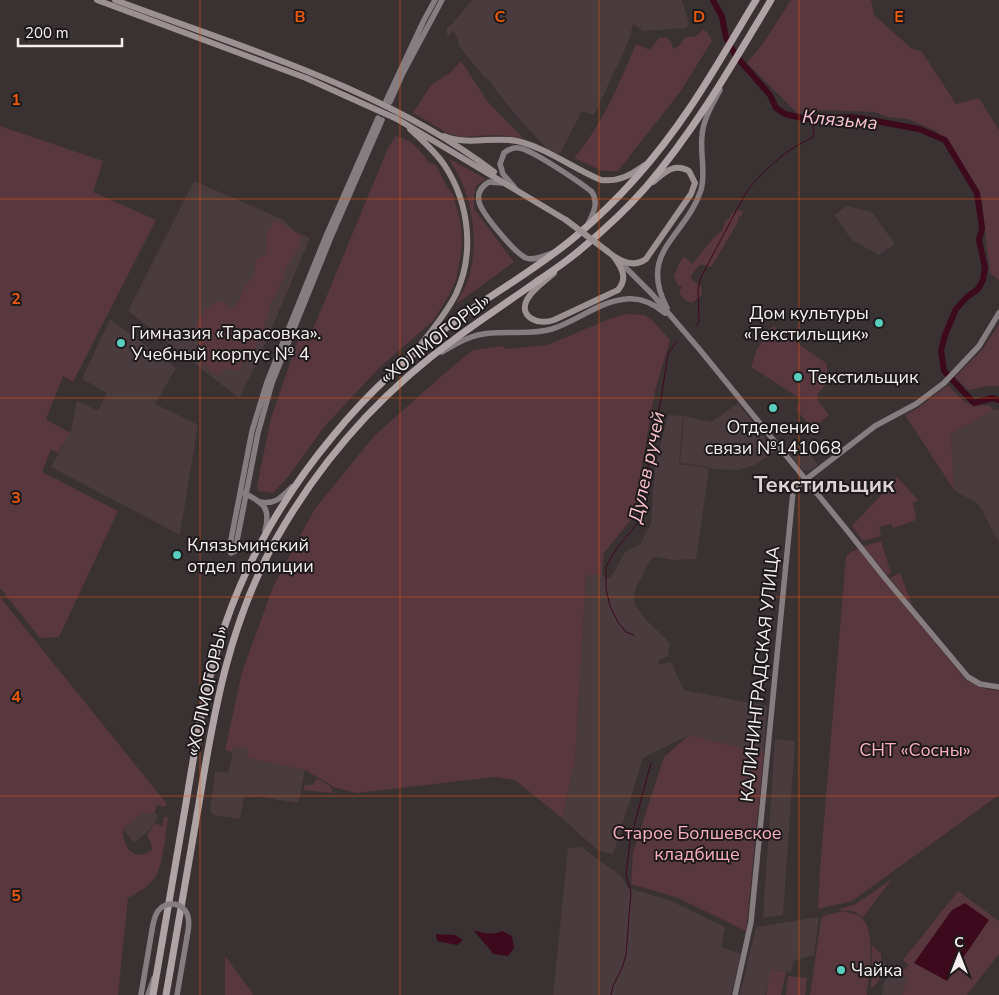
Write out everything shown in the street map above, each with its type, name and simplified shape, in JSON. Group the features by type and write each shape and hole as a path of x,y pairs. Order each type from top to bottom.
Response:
{"highway":[{"name":"«ХОЛМОГОРЫ»","path":"152,995 208,682 226,622 240,586 261,542 296,484 354,411 415,352 562,248 617,197 648,162 690,108 756,0"},
{"name":"«ХОЛМОГОРЫ»","path":"167,995 217,701 228,655 248,598 275,543 306,491 324,466 364,419 416,369 455,339 566,261 603,230 646,187 688,133 729,71 771,0"}],"main road":[{"path":"97,0 306,78 398,119 515,188 566,220 614,256 632,264 646,260 691,194 695,183 689,172 677,167 668,170 646,187"},
{"path":"115,0 337,84 427,129 480,162 515,188"},
{"path":"398,119 428,146 444,164 462,201 467,225 467,253 463,274 456,293 447,310 415,352"},
{"path":"427,129 458,141 514,140 528,144 601,180 611,181 629,176 648,162"},
{"path":"566,261 528,298 526,309 528,315 533,320 541,323 549,322 618,290 623,282 624,275 614,256"}],"street":[{"path":"435,0 424,20 388,102 442,0"},
{"path":"674,321 664,303 658,284 659,263 666,247 700,194 703,178 702,137 704,124 729,71"},
{"path":"242,493 235,551 231,553 229,550 242,493 272,383 333,226 380,119"},
{"path":"515,188 503,174 500,164 504,152 517,147 525,149 592,192 595,206 585,228"},
{"path":"515,188 497,181 486,183 481,188 479,194 481,209 516,251 525,258 537,258 562,248"},
{"path":"614,256 652,294 700,350 968,677 980,684 999,687"},
{"path":"416,369 456,343 469,337 490,333 532,333 546,330 612,302 624,299 641,300 652,304 674,321"},
{"name":"КАЛИНИНГРАДСКАЯ УЛИЦА","path":"735,995 751,922 792,496 796,486 868,431 916,404 944,383 979,346 999,313"},
{"path":"242,493 266,503 276,501 296,484"},
{"path":"260,502 268,515 261,542"},
{"path":"141,995 155,916 158,910 168,904 173,904 182,907 188,914 189,925 177,995"},
{"path":"148,995 158,967"}],"shaded area":[{"path":"472,0 682,0 689,23 686,28 643,31 633,24 629,40 596,111 593,115 582,111 560,154 550,152 521,121 489,79 485,78 459,46 453,31 449,36 447,34 447,28"},
{"path":"194,181 284,220 294,231 310,238 256,365 239,398 128,311"},
{"path":"847,206 872,212 895,244 879,255 852,240 834,215"},
{"path":"110,319 176,368 155,404 198,425 180,535 51,467 71,431 77,401 98,411 107,393 82,379"},
{"path":"738,403 775,451 755,465 738,470 712,469 680,463 684,416 711,422"},
{"path":"994,410 999,410 999,543 977,503 954,490 951,434"},
{"path":"668,415 683,416 679,464 709,468 696,559 673,560 655,557 650,561 637,585 634,595 635,605 648,622 670,643 668,656 658,661 659,665 671,662 684,690 767,706 764,753 689,735 643,758 613,855 596,849 562,818 575,761 586,574 602,575 610,579 625,552 640,544 651,523 655,467"},
{"path":"801,441 818,465 809,471 803,470 787,451"},
{"path":"775,739 795,741 783,915 763,918"},
{"path":"234,747 249,749 247,758 305,770 299,801 297,803 256,796 256,798 244,796 240,819 213,815 210,811 215,771 228,773"},
{"path":"142,813 157,814 158,816 153,827 134,843 123,829"},
{"path":"581,847 621,876 628,888 669,900 725,927 721,947 741,954 731,995 553,995 568,848"},
{"path":"965,903 989,920 947,981 914,963 952,910"},
{"path":"819,917 814,955 793,961 791,972 773,970 765,995 740,995 756,927"},
{"path":"474,930 488,934 502,931 512,936 514,948 508,956 493,954"},
{"path":"436,934 455,935 463,940 457,945 437,941"},
{"path":"908,976 902,995 882,995 884,981 889,977"}],"green space":[{"path":"791,0 871,0 874,15 911,48 922,52 956,104 979,98 999,130 999,280 990,273 982,202 967,172 936,131 908,119 889,117 874,112 820,110 814,114 797,113 747,63 764,42"},
{"path":"703,30 707,32 712,41 680,92 618,171 602,171 574,158 602,118 617,89 636,44 650,50 659,38 667,37 673,49 679,46 685,37 695,37"},
{"path":"461,61 488,102 523,138 496,135 461,137 447,133 413,113 431,85 451,72"},
{"path":"0,126 103,161 93,192 156,220 73,382 63,376 46,419 70,433 58,453 51,449 42,472 118,511 59,637 40,638 0,588"},
{"path":"396,136 407,140 418,149 429,163 436,165 447,187 453,194 461,225 462,242 456,280 433,321 380,367 324,427 288,477 273,493 258,491 257,486 271,418 298,340 308,329 313,329 388,148"},
{"path":"448,158 486,179 476,186 474,209 514,262 456,304 470,273 474,240 471,211 467,197 456,170"},
{"path":"739,210 743,211 742,215 738,218 738,222 712,266 699,265 691,276 692,280 701,286 702,295 692,303 686,301 679,293 682,286 678,286 674,276 683,257 692,264 716,235 722,231 725,221 730,218 731,214"},
{"path":"277,220 302,236 298,249 286,267 282,281 271,304 261,337 248,359 242,363 241,369 238,371 224,369 218,376 196,359 199,345 195,325 205,311 217,301 224,302 229,308 238,303 244,287 254,276 256,259 266,255 266,235 273,222"},
{"path":"626,314 644,315 652,320 670,340 655,391 633,517 604,553 602,575 586,575 575,761 562,818 515,780 494,777 357,793 336,788 305,770 247,758 248,749 234,747 232,752 225,750 242,672 273,587 314,510 374,436 473,350 504,346 505,349 547,345"},
{"path":"999,324 999,386 968,390 955,377 983,349"},
{"name":"Текстильщик","path":"773,326 826,363 829,381 818,393 817,399 829,415 816,426 811,427 796,409 801,399 751,367 757,349"},
{"path":"948,385 966,402 981,406 989,405 994,410 951,434 954,490 905,415 918,408"},
{"path":"897,477 918,500 913,503 916,516 914,521 893,528 891,524 879,527 881,536 863,541 852,526 884,492 886,485"},
{"path":"881,541 891,573 887,575 863,546"},
{"name":"СНТ «Сосны»","path":"858,549 967,681 986,689 999,691 999,795 852,901 818,909 846,556"},
{"path":"900,573 913,607 890,578"},
{"path":"0,597 167,804 164,807 156,805 155,814 142,813 123,829 123,836 130,851 140,855 146,854 152,850 147,835 156,823 162,827 164,817 168,817 162,856 156,876 147,886 128,898 118,995 0,995"},
{"name":"Старое Болшевское кладбище","path":"689,735 764,753 746,931 678,898 631,884 633,852 664,757"},
{"path":"318,779 330,786 333,793 303,790 305,785 313,785 315,780"},
{"path":"892,879 863,917 853,911 837,910 856,904"},
{"path":"958,891 999,921 999,954 967,995 902,995 908,977 889,977 904,970 909,965 903,960"},
{"name":"Чайка","path":"844,911 859,916 865,921 868,930 870,964 867,995 810,995 821,920 823,916"},
{"path":"872,945 881,954 881,961 893,970 883,976 871,989"},
{"path":"225,956 251,991 253,995 225,995"},
{"path":"771,970 786,972 781,995 766,995"},
{"path":"788,976 807,978 805,995 786,995"}],"waterway":[{"name":"Клязьма","path":"713,0 722,17 726,38 736,56 770,95 776,108 785,114 806,119 849,117 865,119 919,129 945,140 977,193 982,228 979,240 985,268 983,280 978,289 956,309 945,335 941,350 944,371 974,403 992,398 999,400"},
{"name":"Дулев ручей","path":"696,326 699,322 698,290 700,279 744,196 749,188 774,162 812,138 814,132 812,119"},
{"name":"Дулев ручей","path":"634,635 626,632 618,622 610,606 606,589 606,567 616,549 637,524 668,354 676,342"},
{"name":"Дулев ручей","path":"611,995 626,955 631,892 626,875 630,841 651,763"}],"place":[{"name":"Дом культуры «Текстильщик»","path":"879,323"},
{"name":"Гимназия «Тарасовка». Учебный корпус № 4","path":"121,343"},
{"name":"Текстильщик","path":"798,377"},
{"name":"Отделение связи №141068","path":"773,408"},
{"name":"Клязьминский отдел полиции","path":"177,555"},
{"name":"Чайка","path":"841,970"}],"district":[{"name":"Текстильщик","path":"824,484"}]}
